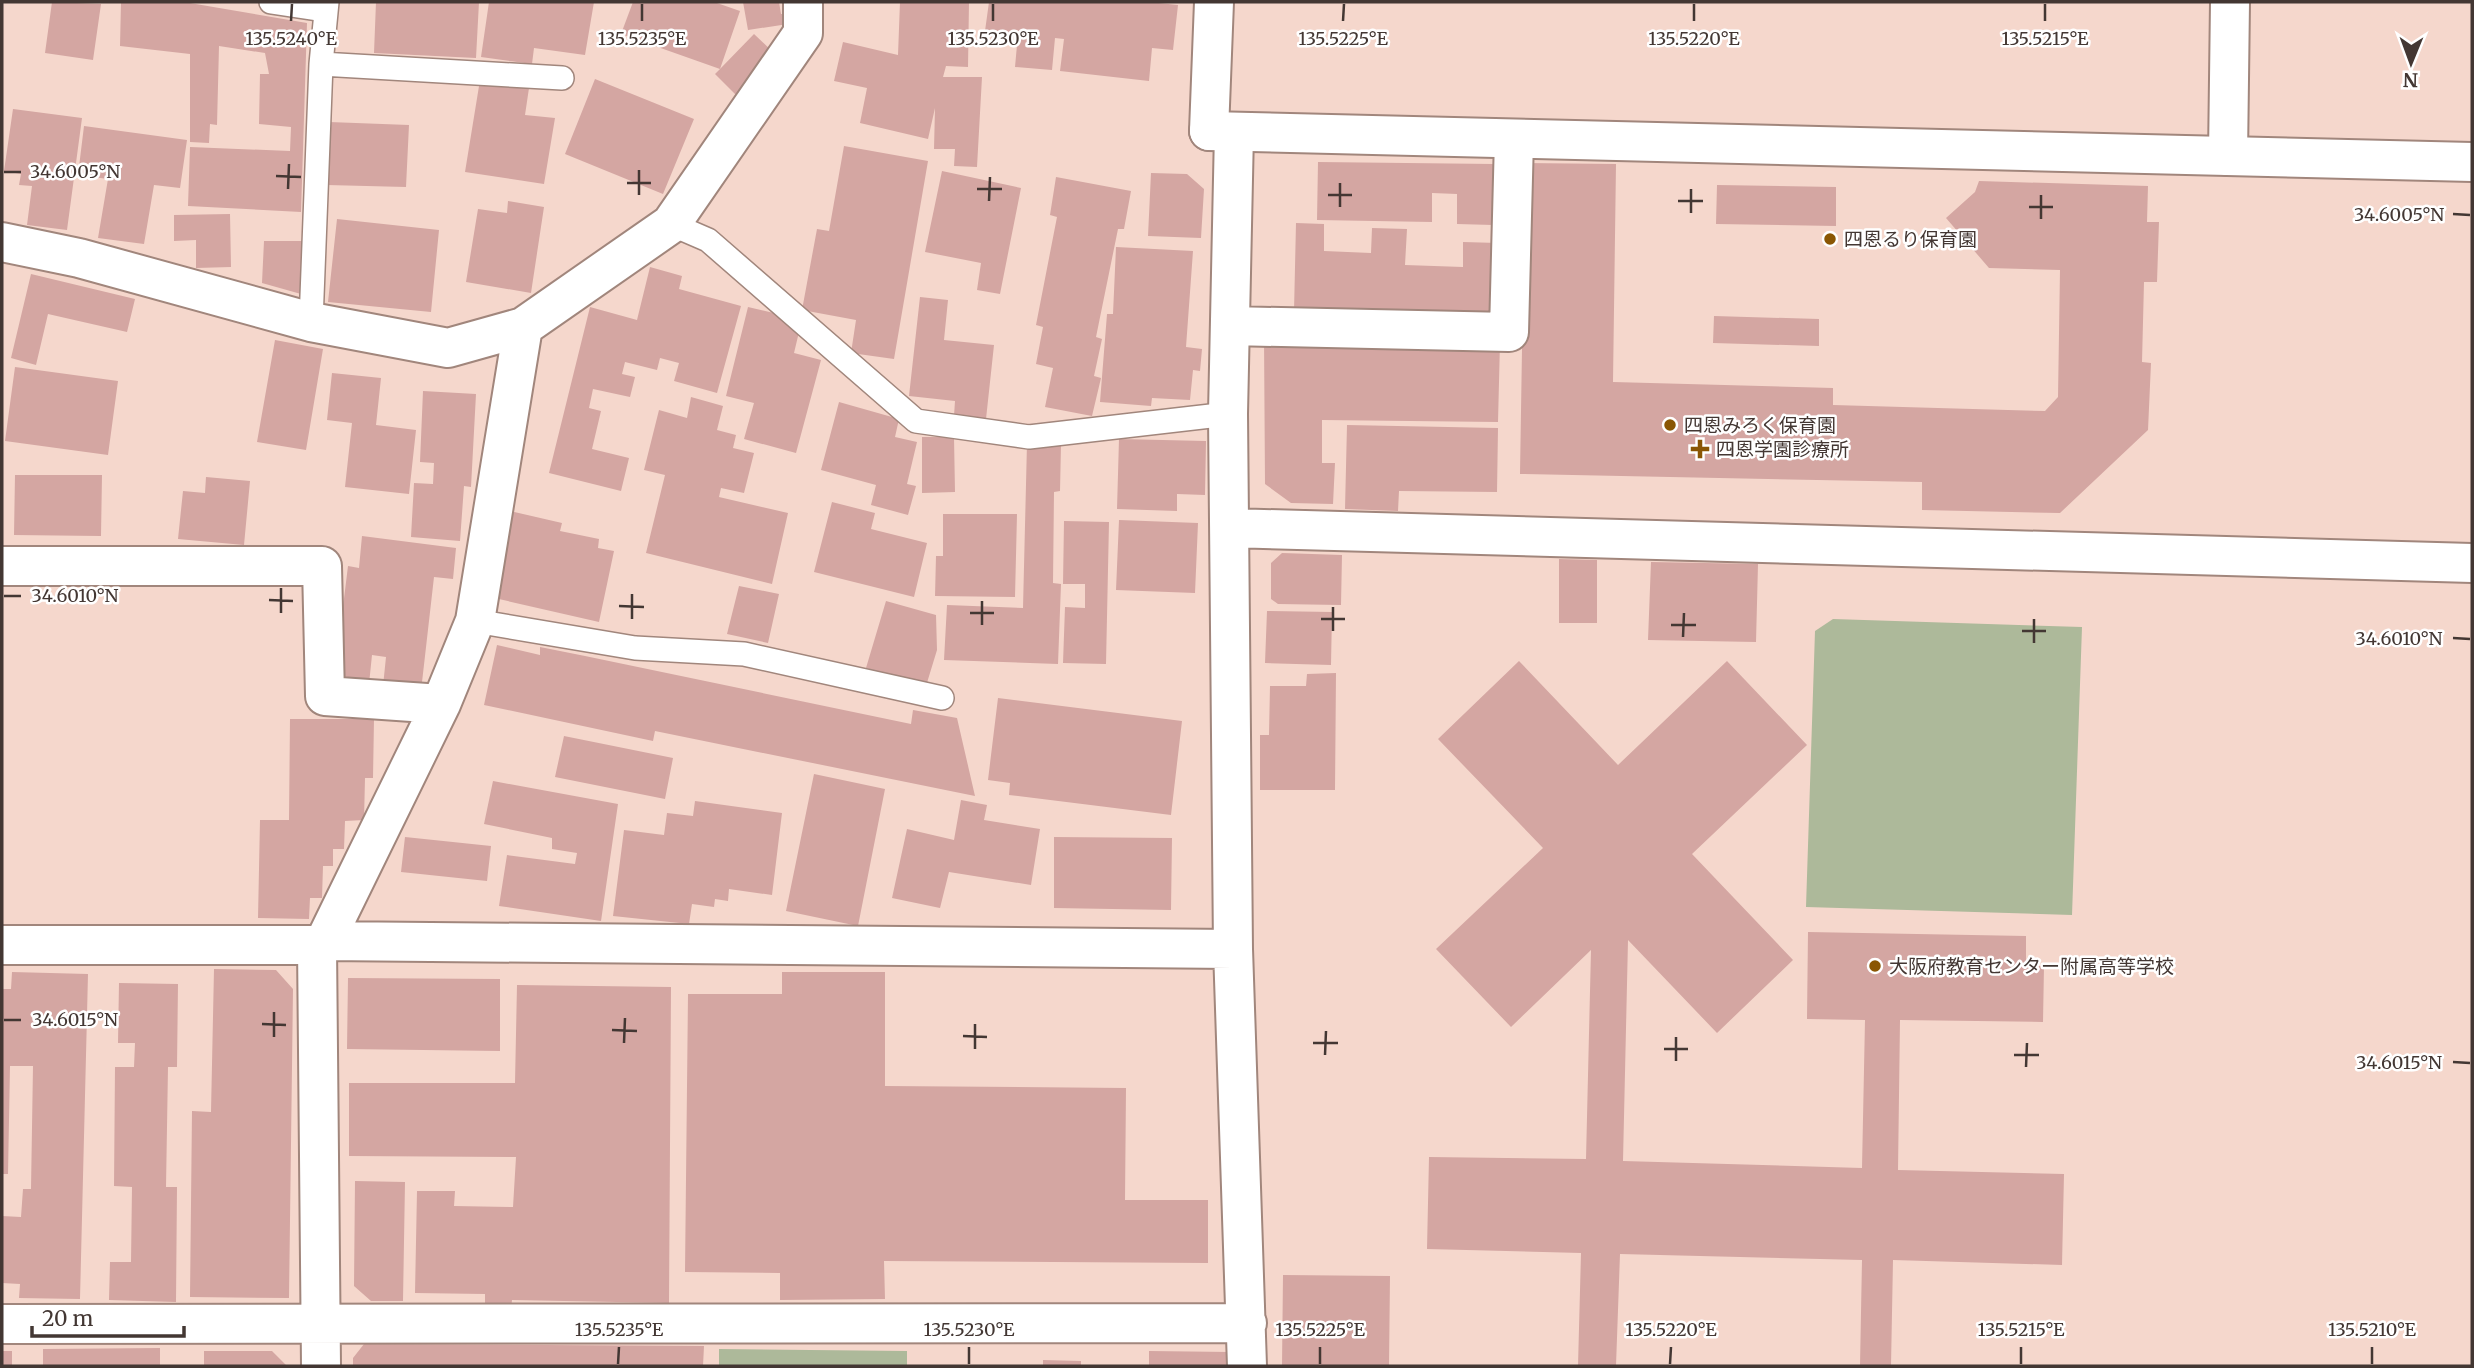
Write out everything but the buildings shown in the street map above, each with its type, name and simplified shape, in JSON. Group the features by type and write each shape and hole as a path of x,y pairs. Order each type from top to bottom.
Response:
{"street":[{"path":"2,242 79,258 311,322 448,348 523,327 671,224 803,33 803,2"},
{"path":"1214,2 1230,326 1228,414 1233,949 1247,1366"},
{"path":"2228,156 2230,2"},
{"path":"1222,131 2472,162"},
{"path":"1230,326 1509,332 1514,139"},
{"path":"321,1366 321,943 441,704 475,621 523,327"},
{"path":"1230,528 2472,563"},
{"path":"2,566 323,566 325,696 441,704"},
{"path":"2,945 321,943 1233,949"},
{"path":"2,1324 1247,1323"}],"lane":[{"path":"271,2 326,6 321,64 311,322"},
{"path":"321,64 562,78"},
{"path":"671,224 708,240 916,421 1029,437 1228,414"},
{"path":"475,621 635,648 744,654 942,698"}],"green space":[{"path":"1833,619 2082,627 2072,915 1806,907 1815,631"},
{"path":"719,1349 907,1351 907,1366 719,1366"}],"place":[{"name":"四恩るり保育園","path":"1830,239"},
{"name":"四恩みろく保育園","path":"1670,425"},
{"name":"四恩学園診療所","path":"1700,449"},
{"name":"大阪府教育センター附属高等学校","path":"1875,966"}]}
